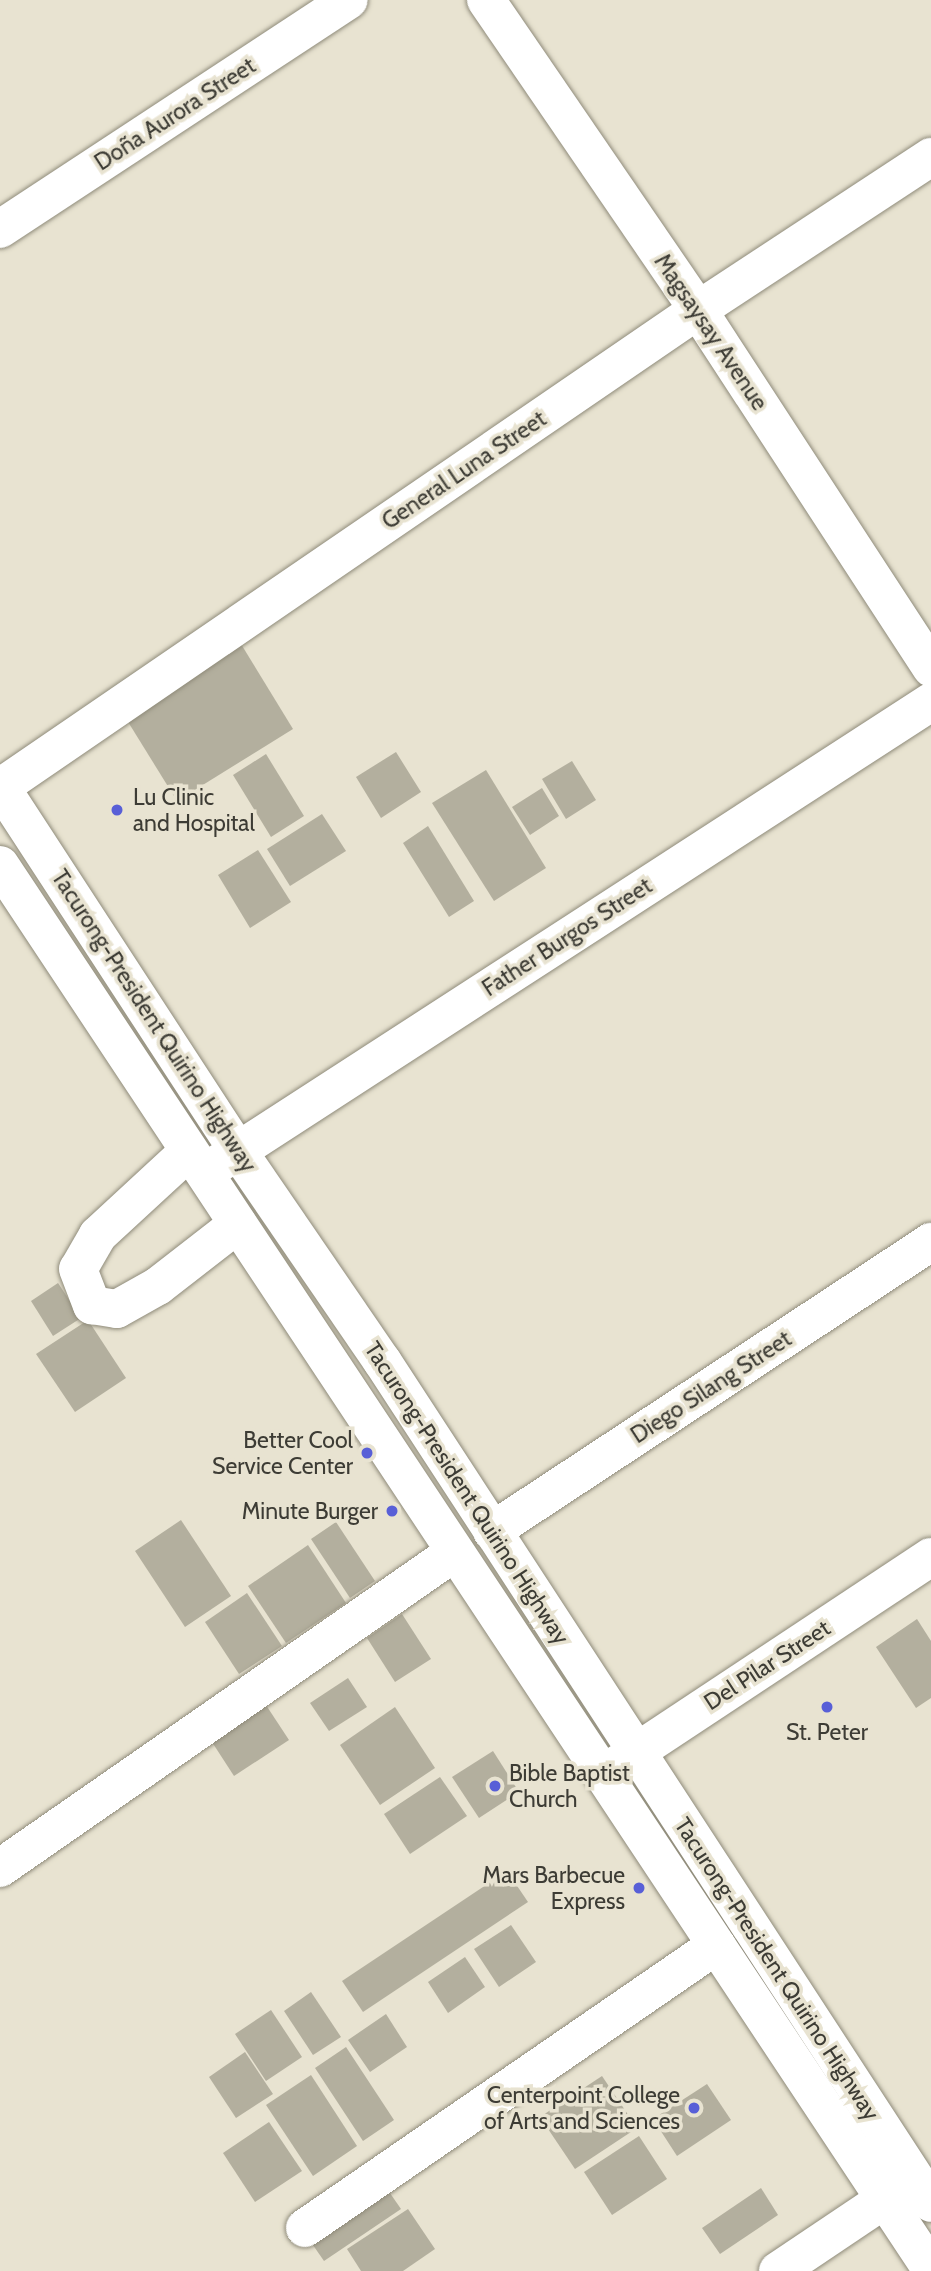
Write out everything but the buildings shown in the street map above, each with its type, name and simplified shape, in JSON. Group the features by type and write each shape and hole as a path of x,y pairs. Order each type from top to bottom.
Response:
{"main road":[{"name":"Doña Aurora Street","path":"0,229 349,0"},
{"name":"Magsaysay Avenue","path":"486,0 698,310 931,668"},
{"name":"General Luna Street","path":"0,787 698,310 931,157"},
{"name":"Father Burgos Street","path":"238,1224 138,1298 117,1309 92,1305 78,1269 98,1235 197,1162 238,1151 931,702"},
{"name":"Tacurong-President Quirino Highway","path":"0,787 238,1151 492,1531 931,2203"},
{"name":"Tacurong-President Quirino Highway","path":"0,865 931,2269"},
{"name":"Diego Silang Street","path":"492,1531 931,1242"},
{"path":"0,1868 455,1552"},
{"name":"Del Pilar Street","path":"603,1774 931,1557"},
{"path":"305,2228 716,1945"},
{"path":"778,2271 885,2199"}],"place":[{"name":"Lu Clinic and Hospital","path":"117,810"},
{"name":"Better Cool Service Center","path":"367,1453"},
{"name":"Minute Burger","path":"392,1511"},
{"name":"St. Peter","path":"827,1707"},
{"name":"Bible Baptist Church","path":"495,1786"},
{"name":"Mars Barbecue Express","path":"639,1888"},
{"name":"Centerpoint College of Arts and Sciences","path":"694,2108"}]}
